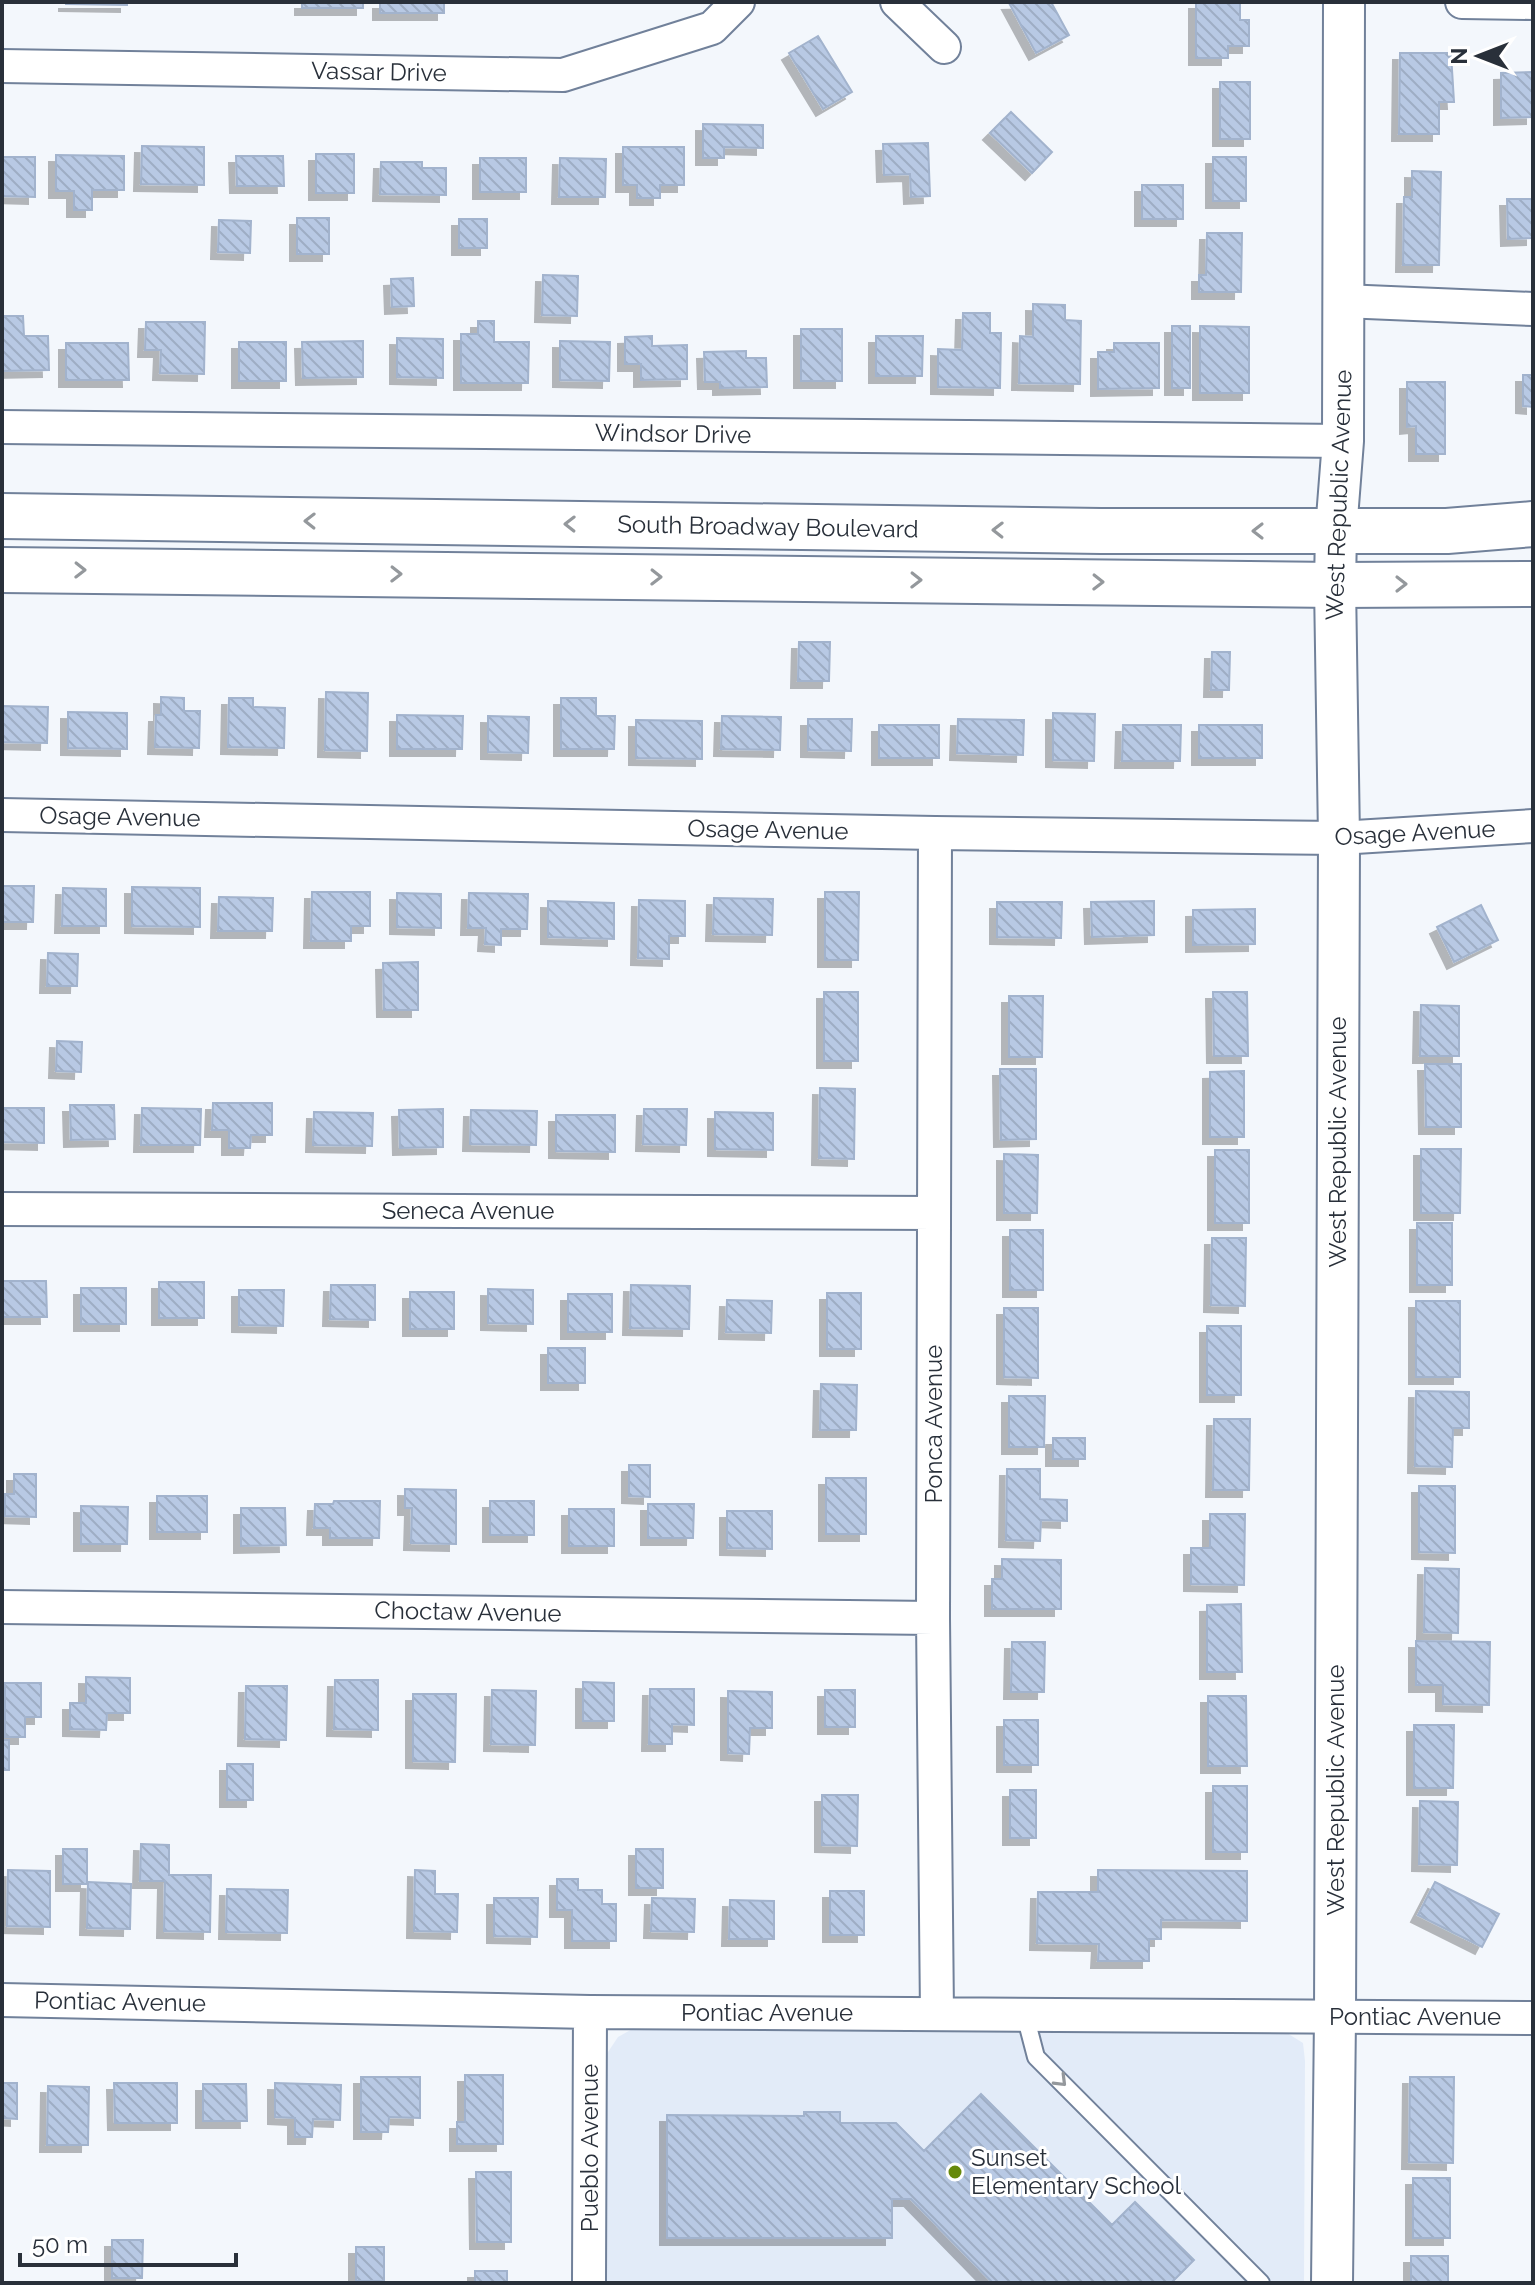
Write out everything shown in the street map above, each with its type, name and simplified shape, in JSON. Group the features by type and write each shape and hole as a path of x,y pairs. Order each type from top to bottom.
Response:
{"main road":[{"name":"South Broadway Boulevard","path":"2,516 1101,531 1447,531 1533,524"},
{"name":"South Broadway Boulevard","path":"2,570 1335,585 1533,584"}],"street":[{"name":"Vassar Drive","path":"2,66 563,75 712,28 738,2"},
{"path":"897,2 944,47"},
{"name":"West Republic Avenue","path":"1332,2283 1339,838 1335,585 1343,441 1344,2"},
{"path":"1462,2 1533,3"},
{"path":"1343,301 1533,309"},
{"name":"Windsor Drive","path":"2,427 1343,441"},
{"name":"Osage Avenue","path":"2,815 1339,838 1533,826"},
{"name":"Ponca Avenue","path":"935,833 933,1618 937,2014"},
{"name":"Seneca Avenue","path":"2,1209 934,1213"},
{"name":"Choctaw Avenue","path":"2,1607 933,1618"},
{"name":"Pontiac Avenue","path":"2,2000 590,2012 1533,2018"},
{"name":"Pueblo Avenue","path":"589,2283 590,2012"}],"lane":[{"path":"1025,2015 1036,2057 1261,2283"}],"shaded area":[{"name":"Sunset Elementary School","path":"636,2027 1287,2033 1303,2043 1305,2061 1304,2283 606,2283 606,2055 618,2037"}],"building":[{"path":"127,2 127,5 66,4"},
{"path":"302,2 363,2 363,8 302,8"},
{"path":"380,2 444,2 444,13 380,13"},
{"path":"1051,2 1069,35 1036,53 1009,3"},
{"path":"1196,2 1240,2 1240,20 1249,20 1249,46 1228,46 1228,58 1196,58"},
{"path":"818,36 852,92 823,109 789,53"},
{"path":"1400,53 1451,53 1454,102 1439,102 1439,134 1399,134"},
{"path":"1533,72 1533,117 1501,118 1501,73"},
{"path":"1220,82 1250,82 1250,139 1220,139"},
{"path":"1011,112 1052,152 1032,173 990,133"},
{"path":"703,124 763,125 763,148 724,147 724,158 703,158"},
{"path":"928,143 930,196 911,197 910,174 884,175 883,144"},
{"path":"142,146 204,147 204,185 141,184"},
{"path":"623,147 684,147 684,185 660,185 660,198 637,198 637,185 623,185"},
{"path":"316,154 354,154 354,193 316,193"},
{"path":"56,155 124,156 124,190 92,190 92,210 74,210 74,191 56,191"},
{"path":"236,156 283,156 284,186 237,186"},
{"path":"2,157 35,157 35,197 2,196"},
{"path":"1213,157 1246,157 1246,201 1213,201"},
{"path":"480,158 526,158 526,192 480,192"},
{"path":"560,158 606,159 605,197 559,197"},
{"path":"381,162 422,162 422,168 446,168 446,195 380,194"},
{"path":"1412,171 1441,172 1439,265 1403,265 1404,197 1412,197"},
{"path":"1142,185 1183,185 1183,219 1142,219"},
{"path":"1507,199 1533,199 1533,238 1508,239"},
{"path":"297,218 329,218 329,254 297,254"},
{"path":"459,219 487,219 487,248 459,248"},
{"path":"219,220 251,221 250,253 218,252"},
{"path":"1207,233 1242,233 1241,292 1199,292 1199,275 1206,275"},
{"path":"543,275 578,276 577,316 542,315"},
{"path":"413,278 414,306 392,307 391,279"},
{"path":"1033,304 1065,305 1065,320 1081,321 1080,384 1019,383 1020,336 1033,337"},
{"path":"963,313 990,313 990,333 1001,333 1000,388 938,387 938,349 962,350"},
{"path":"2,316 23,316 24,336 48,336 49,370 2,371"},
{"path":"478,321 494,321 494,342 529,342 528,383 461,383 461,334 478,334"},
{"path":"146,322 205,322 204,374 160,373 161,350 145,350"},
{"path":"1172,326 1190,326 1190,388 1172,388"},
{"path":"1200,326 1249,327 1249,393 1200,393"},
{"path":"801,329 842,329 842,381 801,381"},
{"path":"652,336 652,346 687,345 687,379 641,380 641,364 625,364 625,337"},
{"path":"876,336 923,336 922,376 876,376"},
{"path":"397,338 443,339 443,378 397,377"},
{"path":"363,341 363,377 303,378 302,342"},
{"path":"560,341 610,342 609,381 560,380"},
{"path":"239,342 286,342 286,381 239,381"},
{"path":"66,343 128,343 129,380 66,380"},
{"path":"1114,343 1159,343 1159,388 1098,389 1098,352 1114,352"},
{"path":"746,351 746,358 766,358 767,387 720,388 720,382 705,382 704,352"},
{"path":"1523,375 1533,375 1533,407 1523,406"},
{"path":"1407,382 1445,382 1445,454 1416,454 1416,426 1407,427"},
{"path":"799,642 830,642 829,681 798,681"},
{"path":"1212,652 1230,652 1229,690 1211,690"},
{"path":"326,692 368,693 367,751 325,750"},
{"path":"161,697 184,698 184,711 200,711 199,748 155,747 156,715 161,715"},
{"path":"229,698 253,698 253,707 285,708 284,748 228,747"},
{"path":"561,698 596,698 596,716 615,716 614,749 561,749"},
{"path":"2,706 48,707 47,743 2,742"},
{"path":"68,712 127,713 127,749 68,748"},
{"path":"1053,713 1095,714 1094,761 1053,760"},
{"path":"397,715 463,716 462,749 397,749"},
{"path":"488,716 529,717 528,753 488,752"},
{"path":"722,716 781,717 780,750 721,749"},
{"path":"808,719 852,719 851,751 808,750"},
{"path":"958,719 1024,720 1023,755 957,753"},
{"path":"636,720 702,721 702,759 636,758"},
{"path":"879,725 939,725 939,758 879,758"},
{"path":"1123,725 1181,725 1180,761 1122,761"},
{"path":"1199,725 1262,725 1262,758 1199,758"},
{"path":"2,886 34,886 33,922 2,922"},
{"path":"132,887 200,888 200,927 132,926"},
{"path":"63,888 106,889 106,926 62,926"},
{"path":"312,892 370,892 370,926 351,926 351,941 311,941"},
{"path":"825,892 859,892 858,960 825,960"},
{"path":"397,893 441,894 441,928 397,927"},
{"path":"469,893 528,894 527,929 501,929 501,945 485,944 486,928 468,928"},
{"path":"219,897 273,898 272,931 218,931"},
{"path":"714,898 773,899 772,935 713,934"},
{"path":"639,900 685,901 685,936 669,936 669,959 638,958"},
{"path":"548,901 614,903 614,939 548,937"},
{"path":"1154,901 1154,935 1092,937 1091,902"},
{"path":"997,902 1062,902 1061,938 997,937"},
{"path":"1481,905 1498,940 1454,962 1437,927"},
{"path":"1255,909 1255,944 1193,945 1193,910"},
{"path":"48,953 78,954 77,986 47,986"},
{"path":"418,962 418,1010 384,1010 383,963"},
{"path":"824,992 858,992 858,1061 824,1061"},
{"path":"1213,992 1247,992 1248,1056 1214,1056"},
{"path":"1009,996 1043,996 1042,1057 1009,1057"},
{"path":"1421,1005 1459,1006 1459,1056 1420,1056"},
{"path":"57,1041 82,1042 81,1072 56,1071"},
{"path":"1425,1064 1461,1064 1461,1127 1426,1127"},
{"path":"1000,1069 1036,1069 1036,1139 1001,1140"},
{"path":"1244,1071 1244,1137 1210,1137 1210,1072"},
{"path":"820,1088 855,1089 854,1159 819,1158"},
{"path":"213,1103 272,1103 272,1135 251,1135 250,1148 229,1148 229,1130 212,1130"},
{"path":"70,1105 114,1105 115,1139 71,1140"},
{"path":"2,1108 44,1108 44,1143 2,1142"},
{"path":"142,1108 201,1109 200,1145 141,1145"},
{"path":"443,1109 443,1147 400,1148 399,1110"},
{"path":"644,1109 687,1109 686,1145 643,1144"},
{"path":"471,1110 537,1111 536,1145 470,1144"},
{"path":"314,1112 373,1113 372,1146 313,1145"},
{"path":"715,1112 773,1113 773,1150 715,1149"},
{"path":"556,1115 615,1115 615,1152 556,1151"},
{"path":"1421,1149 1461,1149 1460,1213 1421,1213"},
{"path":"1215,1150 1249,1150 1249,1223 1215,1223"},
{"path":"1004,1154 1038,1155 1037,1213 1004,1213"},
{"path":"1417,1223 1452,1223 1452,1285 1417,1285"},
{"path":"1010,1230 1043,1230 1043,1290 1010,1290"},
{"path":"1212,1238 1246,1238 1245,1306 1211,1305"},
{"path":"3,1281 46,1281 47,1317 3,1317"},
{"path":"159,1282 204,1282 204,1318 159,1318"},
{"path":"331,1285 375,1285 375,1320 330,1319"},
{"path":"631,1285 690,1286 689,1329 630,1328"},
{"path":"81,1288 126,1288 126,1324 81,1324"},
{"path":"488,1289 533,1290 533,1324 488,1323"},
{"path":"239,1290 284,1290 283,1326 239,1325"},
{"path":"410,1292 454,1292 454,1329 410,1329"},
{"path":"827,1293 861,1293 861,1349 827,1349"},
{"path":"568,1294 612,1294 612,1332 568,1332"},
{"path":"727,1300 772,1301 771,1333 726,1332"},
{"path":"1416,1301 1460,1301 1460,1377 1416,1377"},
{"path":"1004,1308 1038,1308 1038,1378 1004,1377"},
{"path":"1207,1326 1241,1326 1241,1395 1207,1395"},
{"path":"548,1348 585,1348 585,1383 548,1383"},
{"path":"821,1384 857,1385 856,1430 820,1430"},
{"path":"1416,1391 1469,1392 1469,1428 1453,1428 1452,1467 1415,1466"},
{"path":"1009,1396 1045,1396 1044,1447 1009,1447"},
{"path":"1214,1419 1250,1419 1249,1490 1213,1490"},
{"path":"1053,1438 1085,1438 1085,1459 1053,1459"},
{"path":"629,1465 650,1465 650,1497 629,1496"},
{"path":"1007,1469 1040,1469 1040,1499 1067,1500 1067,1521 1041,1520 1040,1541 1006,1540"},
{"path":"14,1474 36,1474 36,1517 5,1516 5,1494 14,1494"},
{"path":"826,1478 866,1478 866,1534 826,1534"},
{"path":"1419,1486 1455,1486 1455,1553 1419,1552"},
{"path":"405,1489 456,1490 456,1544 411,1543 412,1508 405,1508"},
{"path":"157,1496 207,1496 207,1532 157,1532"},
{"path":"334,1501 380,1501 379,1538 330,1538 330,1528 314,1528 315,1504 333,1504"},
{"path":"490,1501 534,1501 534,1535 490,1535"},
{"path":"648,1504 694,1504 693,1538 648,1538"},
{"path":"81,1506 128,1507 127,1544 81,1544"},
{"path":"241,1508 285,1508 286,1545 241,1546"},
{"path":"569,1509 614,1509 614,1546 569,1546"},
{"path":"727,1511 772,1511 772,1549 727,1548"},
{"path":"1210,1514 1245,1514 1244,1585 1191,1584 1191,1548 1210,1548"},
{"path":"1002,1559 1061,1560 1061,1609 992,1609 992,1579 1002,1579"},
{"path":"1425,1568 1459,1569 1458,1633 1424,1632"},
{"path":"1241,1604 1242,1672 1207,1672 1207,1605"},
{"path":"1416,1641 1490,1642 1489,1705 1443,1704 1443,1685 1416,1685"},
{"path":"1012,1642 1045,1642 1044,1692 1011,1692"},
{"path":"86,1677 130,1678 130,1713 107,1713 106,1730 70,1729 70,1703 86,1703"},
{"path":"335,1680 378,1680 378,1730 334,1729"},
{"path":"583,1682 614,1683 614,1721 583,1721"},
{"path":"5,1683 41,1683 41,1717 25,1717 25,1737 5,1737"},
{"path":"246,1686 287,1686 286,1740 245,1739"},
{"path":"650,1689 694,1689 694,1725 672,1724 672,1744 649,1744"},
{"path":"492,1690 536,1691 535,1745 491,1744"},
{"path":"825,1690 855,1690 855,1727 825,1727"},
{"path":"728,1691 772,1692 772,1728 750,1728 749,1754 728,1753"},
{"path":"413,1694 456,1694 455,1762 413,1761"},
{"path":"1208,1696 1246,1696 1247,1766 1208,1766"},
{"path":"1004,1720 1038,1720 1038,1765 1004,1765"},
{"path":"1414,1725 1454,1725 1453,1788 1414,1788"},
{"path":"2,1740 9,1740 9,1770 2,1770"},
{"path":"227,1764 253,1764 253,1800 227,1800"},
{"path":"1213,1786 1247,1786 1247,1852 1213,1852"},
{"path":"1010,1790 1036,1790 1036,1838 1010,1838"},
{"path":"822,1795 858,1795 857,1846 822,1845"},
{"path":"1420,1801 1458,1802 1457,1865 1419,1864"},
{"path":"141,1844 169,1845 169,1875 211,1875 210,1932 164,1931 165,1881 140,1881"},
{"path":"63,1849 87,1849 87,1884 63,1884"},
{"path":"636,1849 663,1849 663,1888 636,1888"},
{"path":"8,1870 50,1871 50,1927 7,1926"},
{"path":"415,1870 435,1871 435,1894 458,1894 457,1932 414,1931"},
{"path":"1098,1870 1247,1871 1247,1921 1161,1920 1161,1939 1149,1939 1149,1961 1098,1961 1099,1944 1037,1943 1038,1892 1098,1892"},
{"path":"557,1879 578,1879 578,1890 602,1890 602,1904 616,1904 616,1941 572,1941 572,1910 557,1910"},
{"path":"88,1882 131,1884 130,1929 87,1928"},
{"path":"1435,1882 1499,1914 1482,1947 1418,1915"},
{"path":"227,1889 288,1890 287,1933 226,1932"},
{"path":"830,1891 864,1891 864,1935 830,1935"},
{"path":"494,1898 538,1898 537,1937 494,1936"},
{"path":"652,1898 695,1899 694,1932 651,1931"},
{"path":"730,1900 774,1901 774,1939 729,1939"},
{"path":"465,2075 503,2075 503,2144 457,2144 457,2122 465,2122"},
{"path":"361,2077 420,2077 420,2118 389,2117 388,2132 361,2132"},
{"path":"1410,2077 1454,2077 1453,2163 1409,2162"},
{"path":"2,2083 17,2083 17,2119 2,2118"},
{"path":"114,2083 177,2083 177,2123 115,2123"},
{"path":"275,2083 341,2085 340,2120 313,2119 312,2137 295,2137 295,2118 275,2117"},
{"path":"203,2084 246,2084 247,2121 203,2121"},
{"path":"48,2086 89,2087 88,2145 47,2145"},
{"path":"981,2094 1112,2225 1135,2202 1194,2260 1171,2283 993,2283 911,2199 892,2199 892,2238 667,2238 667,2115 804,2116 804,2112 840,2112 840,2123 896,2123 924,2151"},
{"path":"476,2172 511,2172 511,2242 477,2242"},
{"path":"1413,2178 1450,2178 1450,2238 1413,2238"},
{"path":"112,2240 143,2240 142,2278 112,2278"},
{"path":"356,2247 384,2247 384,2281 356,2281"},
{"path":"1411,2256 1448,2256 1448,2283 1411,2283"},
{"path":"475,2271 507,2271 507,2283 475,2283"}],"place":[{"name":"Sunset Elementary School","path":"955,2172"}]}
